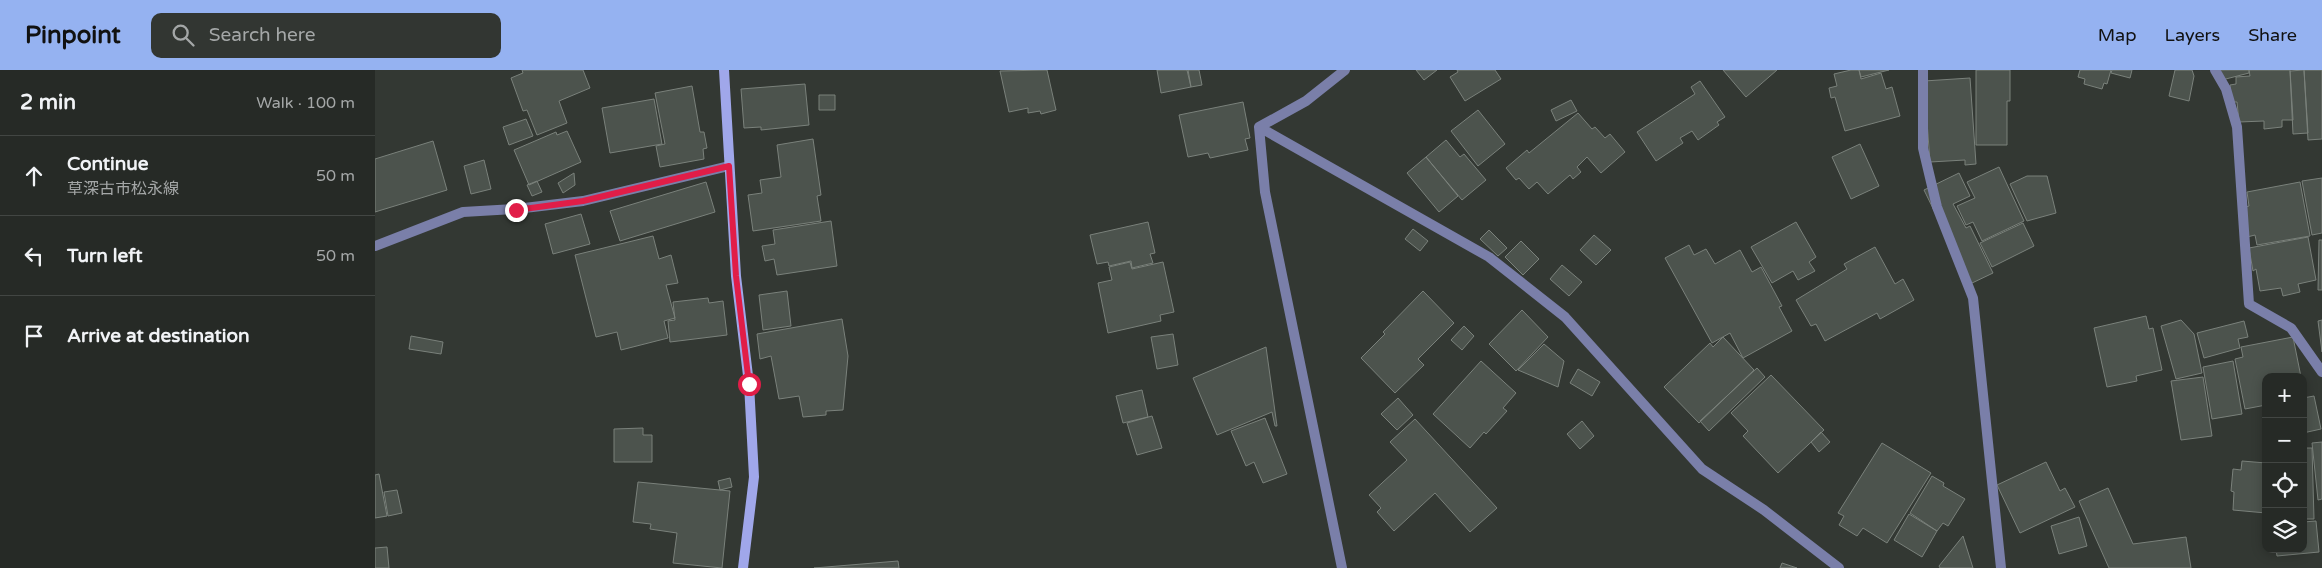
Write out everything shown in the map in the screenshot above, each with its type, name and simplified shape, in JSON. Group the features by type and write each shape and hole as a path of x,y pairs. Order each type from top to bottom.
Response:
{"main road":[{"path":"724,70 736,276 749,384 754,477 743,568"}],"street":[{"path":"1259,128 1306,101 1345,70"},
{"path":"1923,70 1923,148 1937,207 1973,298 2001,568"},
{"path":"2215,70 2226,89 2237,128 2249,304 2291,328 2322,372"},
{"path":"1259,128 1265,192 1342,568"},
{"path":"1259,128 1489,258 1565,317 1703,469 1764,510 1839,568"},
{"path":"375,246 463,212 516,210 583,201 729,166"}],"building":[{"path":"522,70 583,70 590,88 559,101 567,123 537,135 527,110 523,111 511,78 523,73"},
{"path":"1047,70 1056,110 1041,114 1040,111 1028,113 1028,108 1009,112 1000,71"},
{"path":"1157,70 1187,70 1191,87 1161,93"},
{"path":"1188,70 1199,70 1202,85 1191,87"},
{"path":"1416,70 1437,70 1424,80"},
{"path":"1457,70 1495,70 1501,79 1465,101 1450,77 1458,72"},
{"path":"1723,70 1777,70 1746,97"},
{"path":"1859,70 1861,79 1881,73 1886,89 1892,87 1900,116 1845,131 1835,97 1831,98 1829,88 1837,86 1834,74"},
{"path":"1859,70 1889,70 1861,77"},
{"path":"1976,70 2010,70 2010,101 2007,101 2007,145 1976,145"},
{"path":"2080,70 2111,70 2107,84 2104,83 2102,89 2084,84 2085,79 2078,77"},
{"path":"2112,70 2132,70 2130,78 2111,73"},
{"path":"2175,70 2192,70 2194,76 2189,101 2169,96"},
{"path":"2215,70 2249,70 2249,73 2218,81"},
{"path":"2249,70 2290,70 2293,120 2282,120 2282,127 2264,129 2264,121 2239,122 2237,102 2231,102 2230,85 2236,84 2236,77 2250,76"},
{"path":"2304,70 2322,70 2322,139 2308,140"},
{"path":"2304,70 2308,133 2293,134 2290,71"},
{"path":"1970,78 1976,164 1965,165 1965,160 1930,162 1924,81"},
{"path":"1700,81 1725,117 1717,122 1719,125 1698,140 1692,131 1680,138 1683,143 1656,161 1637,132 1695,94 1691,87"},
{"path":"805,84 809,125 761,130 761,127 744,128 741,89"},
{"path":"692,86 700,132 704,132 707,148 703,149 704,159 660,167 656,146 665,144 655,93"},
{"path":"819,95 835,95 835,110 819,110"},
{"path":"654,99 662,144 610,153 602,108"},
{"path":"1571,100 1577,111 1556,121 1551,110"},
{"path":"1243,102 1250,138 1245,139 1248,150 1210,158 1208,153 1188,157 1179,115"},
{"path":"1478,110 1505,144 1478,166 1451,131"},
{"path":"1578,113 1592,129 1595,127 1605,138 1610,134 1625,152 1601,173 1587,157 1577,167 1581,172 1573,179 1570,175 1548,194 1537,182 1529,189 1519,178 1516,180 1506,168 1527,150 1529,153"},
{"path":"526,119 533,136 509,145 503,127"},
{"path":"567,131 581,162 529,185 514,150 556,132 557,135"},
{"path":"813,139 821,195 817,196 821,221 753,231 748,195 762,193 760,180 781,177 777,145"},
{"path":"1446,140 1460,157 1464,154 1486,180 1462,200 1426,157"},
{"path":"433,141 447,190 375,212 375,159"},
{"path":"1860,144 1879,186 1851,199 1832,157"},
{"path":"1426,157 1458,196 1439,212 1407,173"},
{"path":"484,160 491,189 471,194 464,166"},
{"path":"1999,167 2024,221 1982,241 1973,222 1966,225 1957,206 1975,198 1967,182"},
{"path":"574,173 575,185 563,193 558,183"},
{"path":"1959,173 1970,196 1953,204 1966,228 1970,226 1993,273 1970,284 1924,190"},
{"path":"2027,176 2047,176 2056,213 2027,221 2010,184"},
{"path":"2322,178 2322,233 2312,235 2302,181"},
{"path":"537,181 542,192 532,196 527,185"},
{"path":"706,182 715,212 620,241 610,211"},
{"path":"2300,182 2310,236 2257,245 2255,235 2247,237 2242,208 2249,206 2247,192"},
{"path":"581,214 590,244 553,254 545,224"},
{"path":"831,221 837,266 777,275 774,259 765,261 762,246 775,244 773,230"},
{"path":"1148,222 1155,253 1150,254 1153,263 1132,268 1131,261 1109,266 1108,262 1097,264 1090,235"},
{"path":"1796,222 1816,257 1809,262 1815,271 1798,280 1793,271 1772,283 1751,247"},
{"path":"2023,223 2034,246 1992,267 1980,243"},
{"path":"1413,229 1428,241 1420,251 1405,239"},
{"path":"1489,230 1507,248 1498,256 1480,239"},
{"path":"1594,235 1611,250 1596,265 1580,250"},
{"path":"653,236 659,259 671,255 678,283 666,285 675,318 664,321 668,338 621,350 617,332 596,337 575,255"},
{"path":"2308,237 2316,280 2298,284 2300,292 2283,296 2281,288 2260,291 2256,269 2253,271 2249,248"},
{"path":"2319,240 2322,240 2322,290 2318,290"},
{"path":"1521,241 1539,259 1523,275 1505,257"},
{"path":"1689,245 1694,255 1706,249 1715,264 1740,250 1752,272 1761,267 1782,306 1779,307 1792,331 1743,358 1730,333 1712,343 1665,258"},
{"path":"1875,247 1895,284 1903,279 1914,300 1880,319 1877,313 1825,341 1816,324 1811,326 1796,300 1847,269 1844,264"},
{"path":"1130,262 1132,269 1163,262 1174,312 1160,315 1161,321 1108,333 1098,283 1112,280 1109,267"},
{"path":"1562,265 1582,282 1569,296 1550,279"},
{"path":"787,291 791,326 763,330 759,295"},
{"path":"1423,291 1454,323 1418,359 1424,365 1395,393 1361,358 1385,334 1383,332"},
{"path":"708,298 709,303 723,301 727,335 670,342 668,321 675,320 673,302"},
{"path":"1522,310 1548,337 1516,371 1489,344"},
{"path":"2146,316 2149,329 2153,328 2162,370 2136,376 2137,381 2107,387 2094,328"},
{"path":"842,319 848,356 843,410 826,411 826,415 803,417 799,396 779,399 771,356 760,359 757,334"},
{"path":"2181,320 2194,334 2202,373 2176,379 2161,326"},
{"path":"2322,320 2322,352 2318,321"},
{"path":"2244,321 2248,337 2238,339 2240,348 2204,358 2197,333"},
{"path":"1464,326 1474,336 1462,350 1451,340"},
{"path":"1173,334 1178,365 1157,369 1151,337"},
{"path":"411,336 443,342 441,354 409,349"},
{"path":"1723,337 1754,370 1699,423 1664,387 1710,343 1713,347"},
{"path":"2293,337 2300,373 2262,373 2262,406 2245,409 2235,359 2243,357 2241,347"},
{"path":"1544,344 1564,361 1558,387 1518,370"},
{"path":"1266,347 1277,426 1275,426 1272,412 1217,435 1193,378"},
{"path":"1481,361 1516,393 1503,408 1507,411 1470,448 1433,414"},
{"path":"2233,361 2242,414 2212,419 2203,367"},
{"path":"1757,368 1765,377 1709,431 1700,421"},
{"path":"1578,369 1600,382 1592,396 1570,383"},
{"path":"1771,375 1824,430 1778,473 1743,436 1748,431 1731,413"},
{"path":"2203,377 2212,436 2181,440 2171,381"},
{"path":"1142,390 1148,417 1123,423 1116,396"},
{"path":"2314,396 2321,429 2307,432 2307,418 2307,397"},
{"path":"1398,398 1413,415 1397,430 1381,414"},
{"path":"1152,416 1162,448 1137,455 1127,423"},
{"path":"1265,418 1287,474 1263,483 1254,462 1246,466 1231,431"},
{"path":"1415,419 1497,508 1470,532 1435,493 1394,531 1377,512 1381,508 1369,495 1407,460 1390,442"},
{"path":"1582,421 1594,436 1580,449 1567,434"},
{"path":"643,428 643,435 652,435 652,462 614,462 614,429"},
{"path":"1821,432 1830,442 1819,452 1811,442"},
{"path":"2322,442 2322,499 2318,500 2312,443"},
{"path":"1882,443 1931,473 1887,543 1863,528 1857,536 1839,525 1844,516 1838,513"},
{"path":"2307,448 2312,448 2314,519 2307,519"},
{"path":"2242,461 2262,463 2262,513 2233,510 2234,492 2231,491 2233,469 2241,470"},
{"path":"2046,462 2060,491 2065,488 2075,507 2020,533 1997,485"},
{"path":"379,474 387,516 375,518 375,475"},
{"path":"1932,476 1944,483 1943,486 1965,499 1948,526 1943,523 1937,531 1910,513"},
{"path":"730,478 732,487 720,490 718,481"},
{"path":"638,482 730,491 722,568 673,563 677,533 650,529 651,524 633,522"},
{"path":"2108,488 2133,544 2186,537 2191,568 2109,568 2079,501"},
{"path":"397,490 402,513 388,516 384,492"},
{"path":"1909,514 1937,531 1922,557 1894,540"},
{"path":"2079,517 2087,546 2059,554 2051,526"},
{"path":"2316,521 2319,552 2277,556 2277,553 2307,553 2307,522"},
{"path":"1963,536 1973,568 1940,568 1939,566"},
{"path":"387,547 389,568 375,568 375,548"},
{"path":"898,561 899,568 814,568"},
{"path":"1782,563 1797,568 1780,568"}],"route":[{"path":"516,210 583,201 729,166 736,276 749,384"}]}
